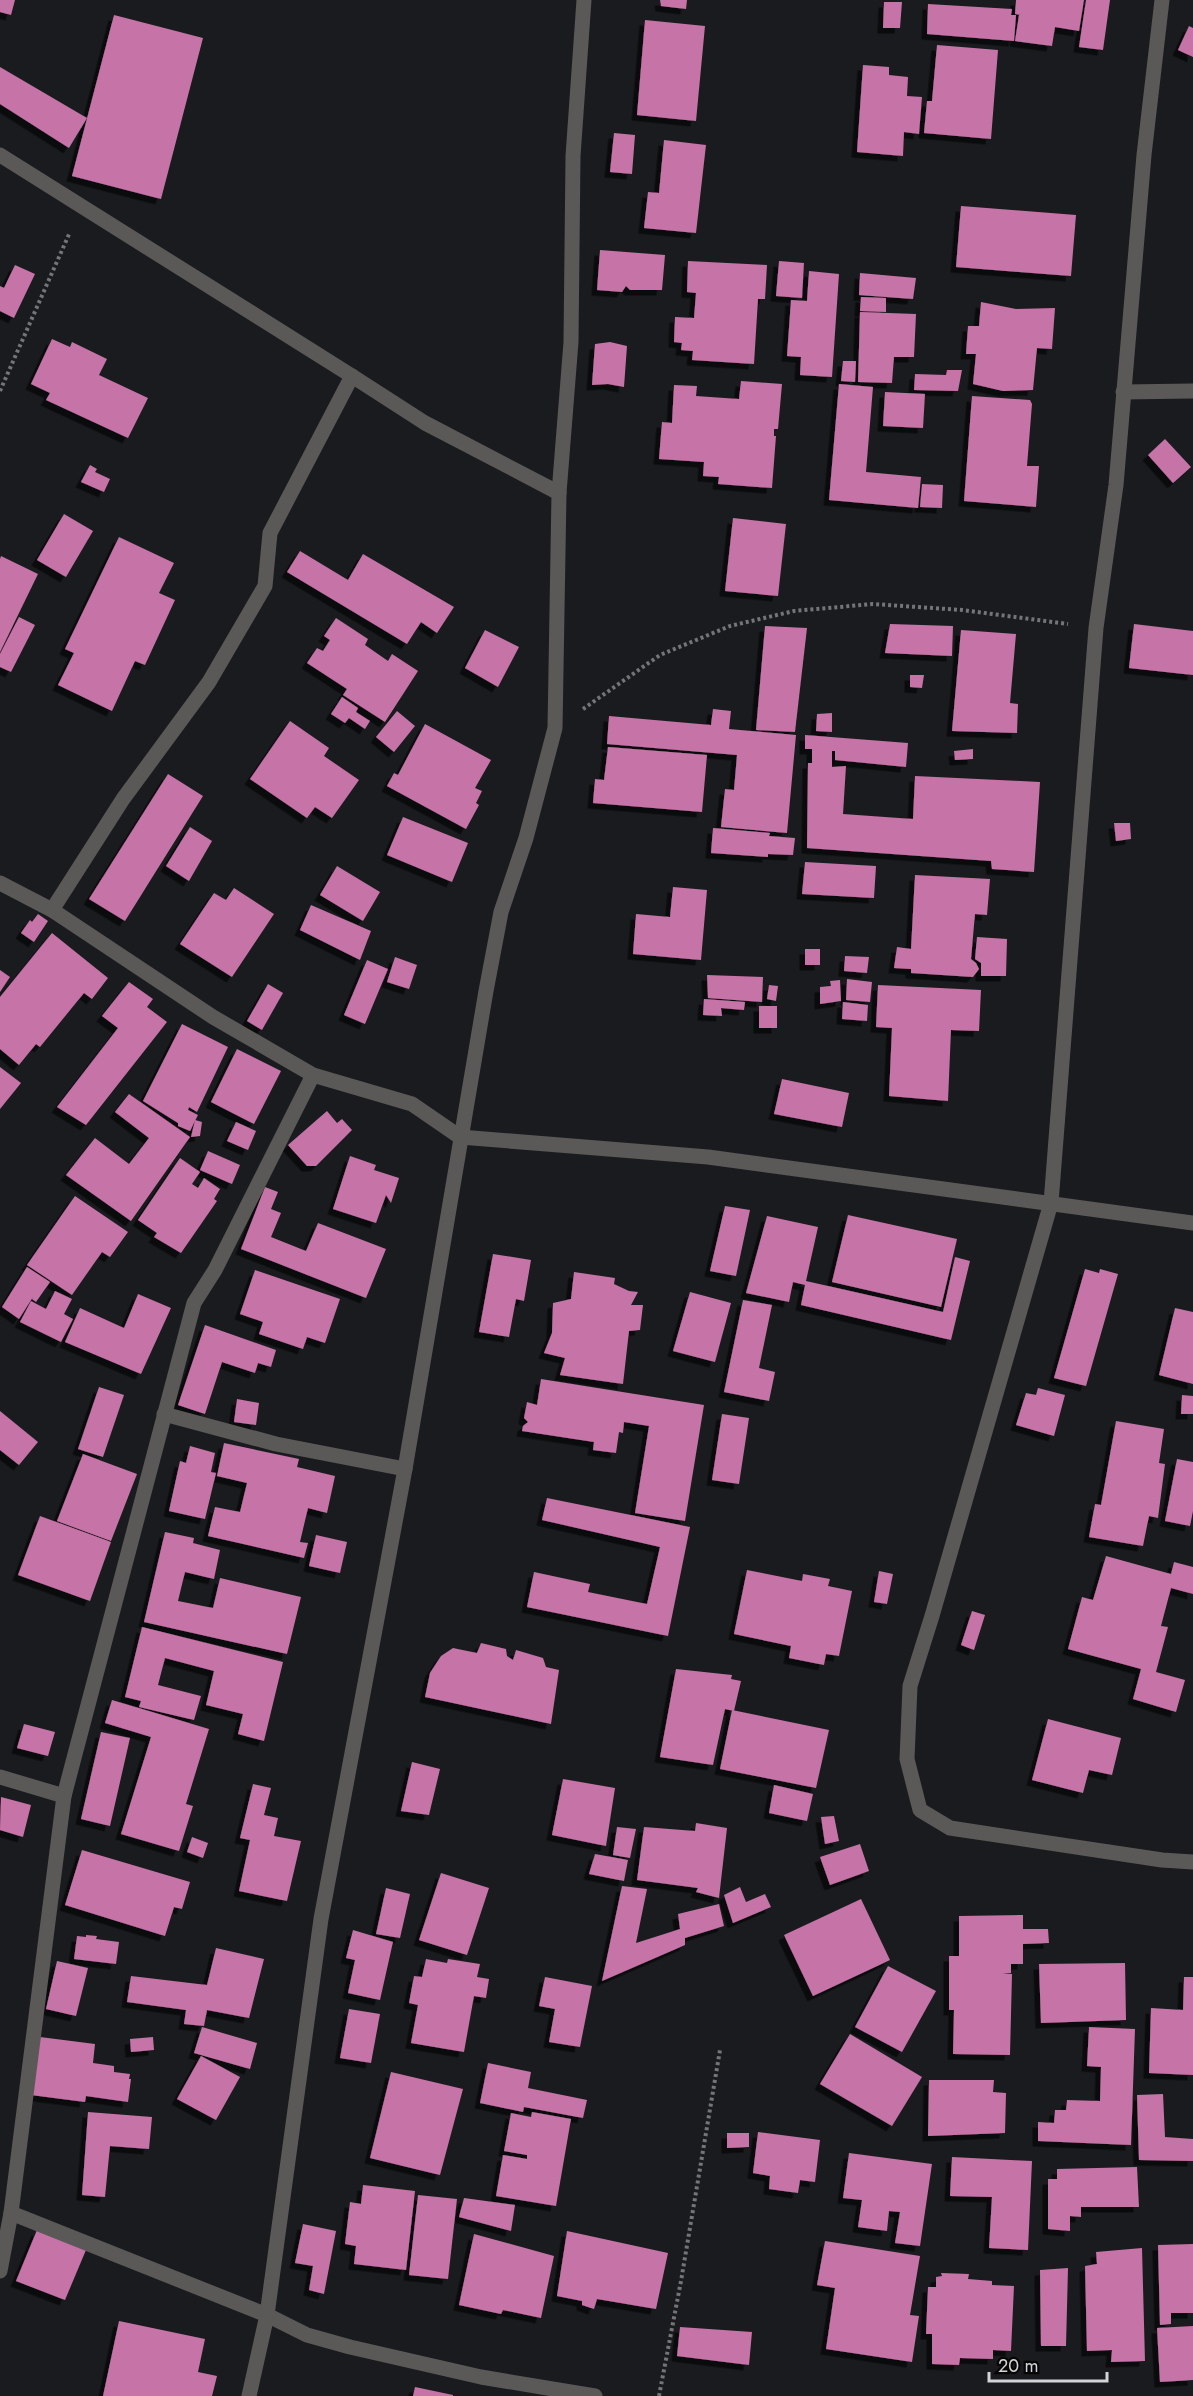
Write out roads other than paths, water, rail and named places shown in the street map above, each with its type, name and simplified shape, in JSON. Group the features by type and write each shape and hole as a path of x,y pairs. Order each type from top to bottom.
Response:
{"street":[{"path":"249,2396 267,2315 321,1918 405,1469 460,1137 501,912 526,838 555,729 559,493 571,342 573,156 584,0"},
{"path":"1162,0 1144,155 1116,485 1096,628 1051,1203 910,1686 907,1759 920,1810 950,1828 1162,1860 1193,1862"},
{"path":"0,155 425,423 559,493"},
{"path":"52,910 123,799 209,682 265,586 270,533 352,376"},
{"path":"1123,392 1193,391"},
{"path":"0,883 52,910 213,1017 313,1075 412,1104 460,1137 708,1157 1193,1223"},
{"path":"0,2271 11,2213 64,1796 194,1303 215,1270 313,1075"},
{"path":"164,1414 276,1444 405,1469"},
{"path":"0,1777 64,1796"},
{"path":"11,2213 267,2315 307,2335 481,2378 595,2396"}]}
